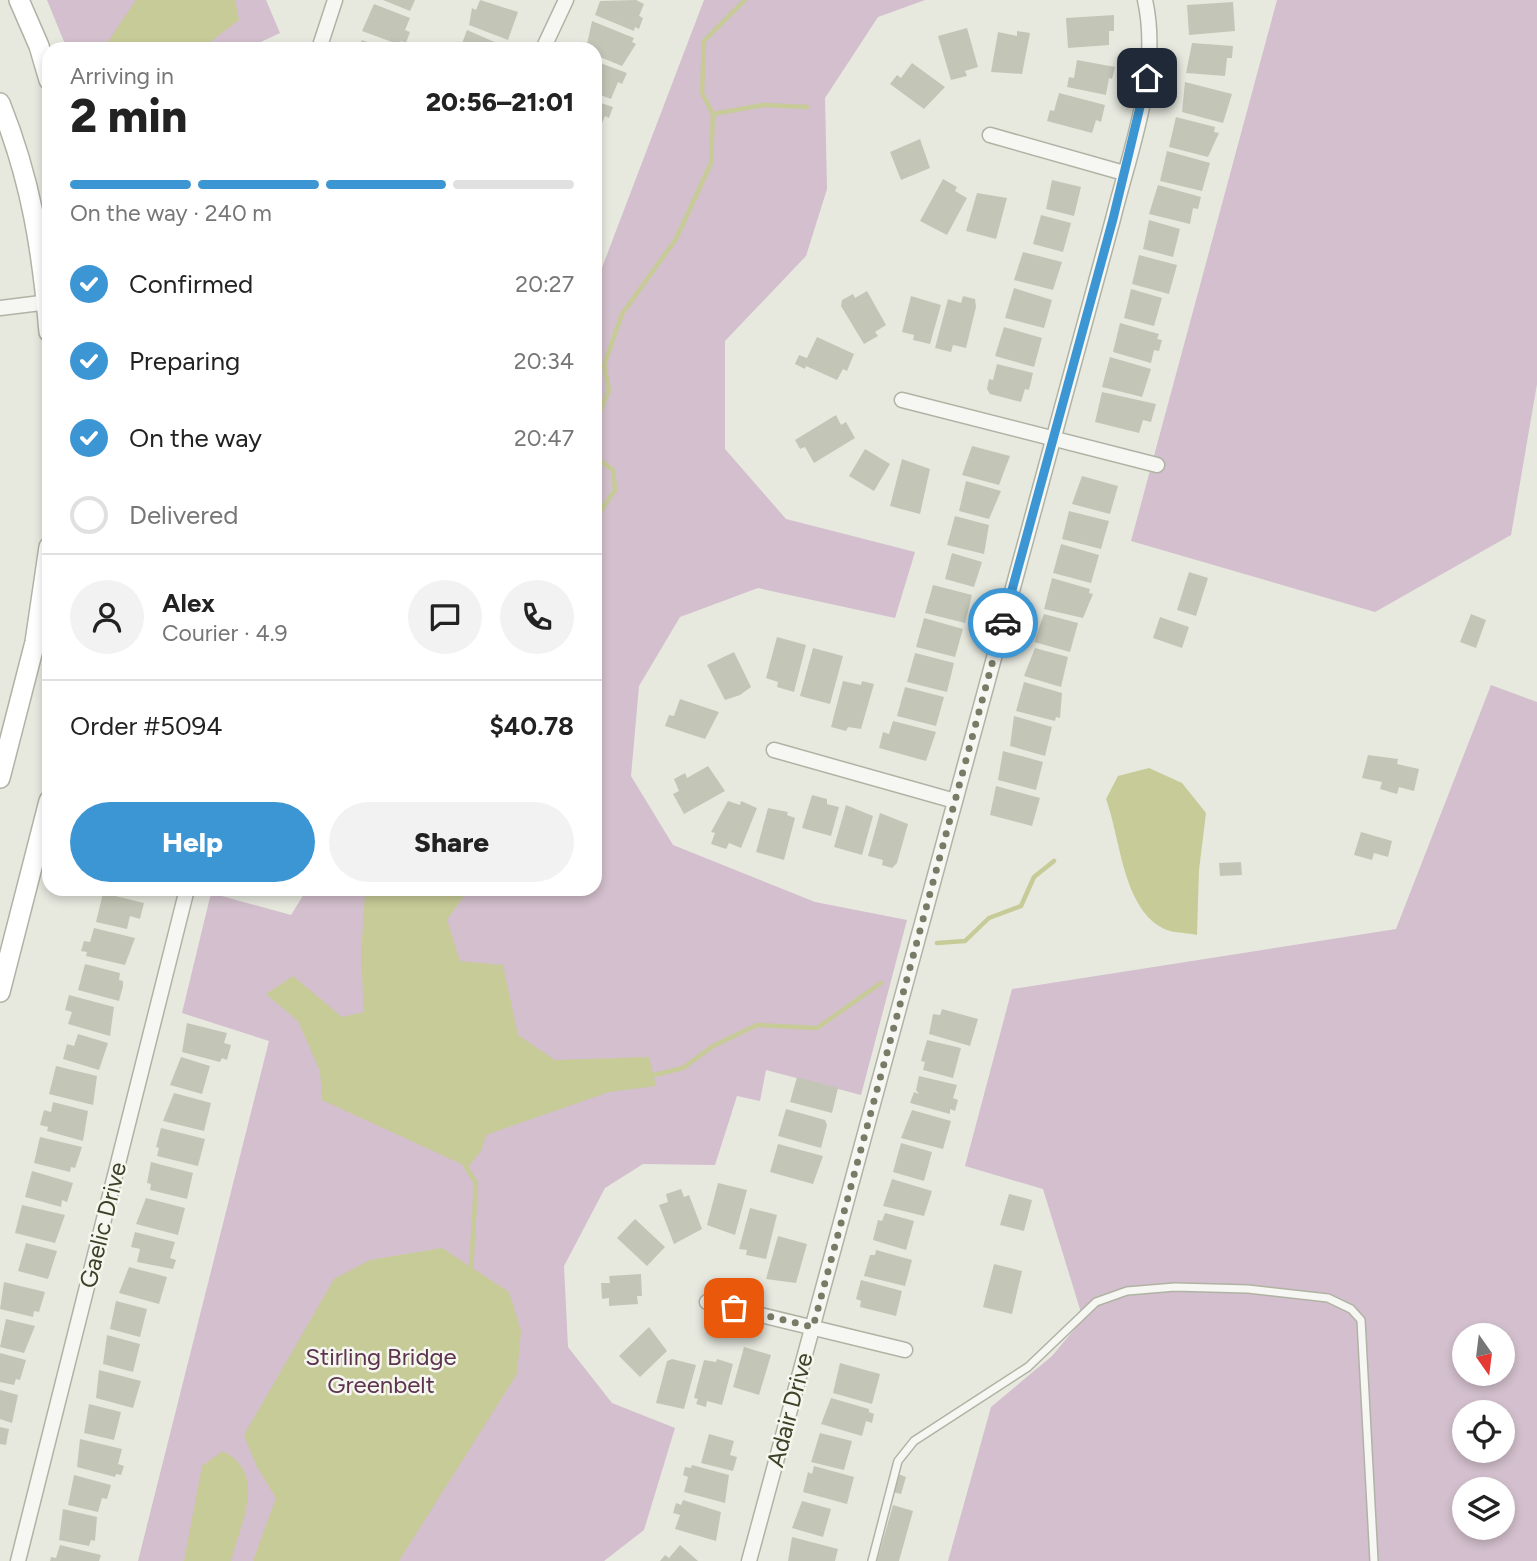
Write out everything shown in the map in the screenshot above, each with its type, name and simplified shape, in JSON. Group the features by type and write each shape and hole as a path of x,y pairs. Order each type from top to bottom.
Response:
{"main road":[{"path":"19,0 42,56"},
{"path":"0,103 21,155 42,256"},
{"path":"0,778 35,642 42,594"},
{"path":"0,992 42,829"}],"street":[{"path":"321,42 335,0"},
{"path":"546,42 566,0"},
{"name":"Adair Drive","path":"749,1561 1124,173 1147,78 1150,38 1145,0"},
{"path":"990,135 1124,173"},
{"path":"0,309 42,303"},
{"path":"902,400 1157,465"},
{"path":"774,750 955,801"},
{"name":"Gaelic Drive","path":"18,1561 185,896"},
{"path":"707,1302 905,1350"}],"lane":[{"path":"872,1561 898,1461 914,1441 1028,1367 1096,1302 1127,1291 1175,1287 1248,1289 1328,1298 1351,1309 1361,1320 1374,1561"}],"green space":[{"path":"47,0 266,0 280,33 261,42 64,42"},
{"name":"Stirling Bridge Greenbelt","path":"704,0 925,0 878,17 825,98 827,189 806,256 725,341 725,449 786,519 915,552 895,618 758,588 680,617 639,686 631,776 673,845 815,902 907,920 861,1095 766,1070 760,1101 737,1096 715,1165 643,1164 605,1188 564,1266 568,1347 612,1403 675,1428 644,1530 604,1561 138,1561 269,1041 182,1013 210,896 222,896 291,915 303,896 602,896 602,268"},
{"path":"1277,0 1537,0 1537,384 1511,535 1375,612 1131,541"},
{"path":"1491,685 1537,702 1537,1561 948,1561 991,1407 1052,1356 1083,1319 1043,1189 965,1166 1012,989 1396,929"}],"shaded area":[{"path":"136,0 235,0 239,20 210,42 108,42"},
{"path":"1149,768 1182,783 1206,813 1199,870 1197,935 1170,931 1154,923 1142,910 1126,874 1106,799 1118,776"},
{"path":"365,896 464,896 447,920 460,961 503,965 518,1035 555,1060 649,1057 656,1086 609,1092 486,1135 481,1151 468,1167 322,1100 320,1071 298,1021 266,994 293,976 342,1017 364,1012 361,955"},
{"path":"442,1248 509,1292 521,1331 517,1374 399,1561 253,1561 276,1498 257,1467 244,1435 334,1279 370,1260"},
{"path":"223,1451 237,1461 245,1473 248,1486 245,1515 231,1561 184,1561 202,1466"}],"building":[{"path":"383,0 415,0 410,11"},
{"path":"480,0 518,12 508,40 469,25 472,8 476,10"},
{"path":"636,0 644,4 639,16 643,18 639,29 635,27 634,31 595,15 600,1"},
{"path":"1233,2 1235,31 1189,35 1187,5"},
{"path":"374,4 410,18 405,30 410,32 406,42 392,42 362,31"},
{"path":"1114,15 1114,31 1109,31 1109,45 1068,48 1066,18"},
{"path":"592,21 634,38 632,42 636,44 622,66 602,58 602,42 588,42"},
{"path":"967,28 978,67 965,71 967,76 951,80 938,36"},
{"path":"467,30 495,42 463,42"},
{"path":"1017,31 1030,33 1022,74 991,72 998,32 1017,36"},
{"path":"1192,43 1233,46 1232,58 1227,58 1225,76 1186,73"},
{"path":"1077,60 1115,67 1112,79 1109,78 1106,95 1067,87 1069,77 1074,78"},
{"path":"912,63 945,87 924,109 890,84 897,75 901,78"},
{"path":"602,64 627,73 622,84 618,82 611,99 602,96"},
{"path":"1185,82 1232,94 1223,123 1182,112"},
{"path":"1059,93 1105,105 1101,122 1096,120 1092,133 1047,121 1050,110 1054,111"},
{"path":"602,103 613,107 609,118 605,116 602,123"},
{"path":"1176,117 1215,127 1214,132 1219,133 1208,157 1169,147"},
{"path":"920,139 930,168 901,180 890,152"},
{"path":"1167,151 1210,163 1202,191 1160,181"},
{"path":"943,179 957,187 955,191 967,198 947,235 920,221"},
{"path":"1052,180 1081,187 1074,216 1046,209"},
{"path":"1158,185 1201,197 1198,209 1193,208 1190,224 1149,214"},
{"path":"977,193 1007,198 996,239 966,231"},
{"path":"1041,215 1071,223 1063,252 1033,244"},
{"path":"1149,220 1180,229 1173,257 1143,249"},
{"path":"1023,252 1062,262 1053,290 1014,280"},
{"path":"1139,255 1177,265 1169,294 1132,284"},
{"path":"1014,288 1052,300 1044,328 1005,318"},
{"path":"1131,289 1162,298 1154,326 1124,318"},
{"path":"867,291 886,325 875,332 878,336 864,344 841,306 842,300 853,294 855,298"},
{"path":"911,296 941,305 930,344 913,340 914,335 902,332"},
{"path":"963,296 975,299 976,307 966,348 953,345 951,352 935,348 948,299 961,303"},
{"path":"1120,323 1159,334 1157,339 1162,340 1159,351 1154,350 1151,363 1113,352"},
{"path":"1004,327 1042,338 1034,367 995,356"},
{"path":"817,337 854,354 847,371 843,369 837,380 795,364 799,355 807,358"},
{"path":"1110,357 1151,369 1142,397 1102,387"},
{"path":"997,364 1033,373 1029,390 1025,389 1021,402 990,394 987,389 989,379 993,380"},
{"path":"1102,392 1156,404 1151,422 1143,420 1139,433 1095,422"},
{"path":"836,415 841,425 846,422 855,438 814,463 805,447 800,449 795,440"},
{"path":"972,446 1010,456 999,485 962,475"},
{"path":"865,449 890,464 874,491 849,476"},
{"path":"902,459 930,469 920,514 890,506"},
{"path":"1082,476 1118,486 1110,514 1072,504"},
{"path":"966,481 1001,491 989,519 959,511"},
{"path":"1069,511 1109,521 1101,549 1062,539"},
{"path":"955,516 989,525 984,554 947,545"},
{"path":"1061,544 1099,555 1091,583 1053,573"},
{"path":"952,553 982,562 974,587 945,579"},
{"path":"1189,572 1208,578 1196,616 1177,610"},
{"path":"1052,578 1090,589 1089,593 1093,594 1083,618 1044,609"},
{"path":"933,585 972,595 965,623 925,613"},
{"path":"1044,614 1078,623 1070,652 1034,642"},
{"path":"1471,614 1486,620 1476,648 1460,642"},
{"path":"1160,617 1189,627 1182,648 1153,638"},
{"path":"924,618 963,629 955,657 916,647"},
{"path":"777,637 806,645 794,692 777,687 778,682 766,678"},
{"path":"813,648 843,656 830,704 800,696"},
{"path":"1035,648 1068,657 1061,687 1024,676"},
{"path":"734,652 751,687 740,695 725,700 707,665"},
{"path":"915,653 954,663 947,692 907,682"},
{"path":"843,681 861,685 862,681 874,684 861,729 848,727 846,731 831,727"},
{"path":"1024,682 1062,693 1060,718 1056,717 1055,721 1016,711"},
{"path":"905,687 944,697 936,726 897,716"},
{"path":"680,699 719,712 705,739 665,726 669,715 674,716"},
{"path":"1014,716 1052,727 1045,756 1010,746"},
{"path":"893,721 936,732 926,761 879,748 883,732 889,734"},
{"path":"1003,751 1043,762 1036,790 998,780"},
{"path":"1368,755 1398,759 1397,764 1419,769 1414,791 1399,787 1397,794 1380,789 1382,782 1362,778"},
{"path":"708,766 725,791 684,814 673,794 679,791 674,779 685,773 687,778"},
{"path":"996,786 1040,798 1032,826 990,815"},
{"path":"812,795 827,799 827,804 839,807 831,836 802,828"},
{"path":"728,801 740,805 741,801 757,808 741,848 729,843 726,849 711,844 715,833 711,832"},
{"path":"846,805 873,816 862,855 834,847"},
{"path":"768,808 788,812 787,815 795,818 784,860 756,852"},
{"path":"880,813 908,824 897,863 892,868 882,865 883,860 868,856"},
{"path":"1361,832 1392,841 1388,857 1374,853 1372,860 1354,855"},
{"path":"1241,862 1242,875 1220,876 1219,863"},
{"path":"102,896 115,896 144,903 140,919 130,916 127,929 96,922"},
{"path":"94,928 135,938 125,965 86,956 87,952 81,951 84,941 90,942"},
{"path":"85,964 120,973 119,980 123,981 123,986 119,1001 78,990"},
{"path":"69,995 114,1007 110,1036 68,1024 72,1012 65,1010"},
{"path":"942,1009 978,1019 970,1046 929,1034 933,1014 940,1015"},
{"path":"187,1023 227,1033 224,1043 231,1045 227,1060 222,1058 220,1062 182,1052"},
{"path":"78,1034 108,1043 99,1070 63,1059 67,1044 74,1046"},
{"path":"927,1040 961,1048 953,1078 923,1070 925,1062 921,1061"},
{"path":"181,1057 210,1066 202,1094 170,1085"},
{"path":"56,1066 97,1076 93,1105 49,1094"},
{"path":"919,1076 957,1085 953,1098 958,1100 955,1111 950,1109 950,1114 910,1103 914,1092 919,1094 916,1090"},
{"path":"797,1077 838,1088 832,1113 790,1102"},
{"path":"174,1093 211,1103 204,1131 163,1121"},
{"path":"53,1102 88,1111 83,1141 47,1131 48,1127 40,1125 44,1110 51,1112"},
{"path":"786,1109 825,1120 827,1125 821,1148 778,1136"},
{"path":"912,1110 951,1121 943,1149 901,1138"},
{"path":"161,1128 205,1139 198,1166 157,1156 159,1148 156,1147"},
{"path":"40,1137 82,1147 75,1168 71,1167 70,1172 34,1163"},
{"path":"901,1143 932,1152 924,1181 893,1172"},
{"path":"778,1144 823,1156 813,1184 770,1172"},
{"path":"151,1162 193,1173 187,1199 150,1190 151,1184 147,1183"},
{"path":"32,1171 73,1183 67,1202 62,1200 61,1207 25,1197"},
{"path":"892,1179 932,1191 924,1216 883,1206"},
{"path":"718,1183 747,1190 735,1235 707,1225"},
{"path":"681,1189 684,1197 689,1195 702,1229 674,1244 659,1205 668,1202 666,1194"},
{"path":"1009,1194 1032,1200 1024,1231 1000,1225"},
{"path":"146,1198 185,1208 178,1235 136,1224"},
{"path":"22,1205 65,1215 55,1243 15,1233"},
{"path":"750,1208 777,1215 766,1259 746,1255 747,1250 739,1249"},
{"path":"885,1213 914,1221 906,1250 873,1240 878,1220 882,1221"},
{"path":"635,1219 665,1247 647,1266 617,1238"},
{"path":"135,1232 175,1242 170,1258 176,1260 173,1269 137,1262 140,1249 131,1247"},
{"path":"778,1236 807,1244 796,1283 766,1279"},
{"path":"26,1243 57,1251 48,1279 18,1271"},
{"path":"876,1250 912,1260 905,1286 864,1276 870,1255 875,1255"},
{"path":"994,1264 1022,1271 1012,1314 983,1307"},
{"path":"129,1267 167,1277 159,1304 119,1293"},
{"path":"641,1274 642,1296 637,1296 638,1304 609,1306 609,1298 602,1299 601,1283 610,1283 609,1276"},
{"path":"861,1280 902,1291 896,1316 860,1307 861,1301 856,1299"},
{"path":"4,1282 45,1292 39,1312 34,1311 33,1317 0,1309"},
{"path":"116,1301 147,1309 140,1337 110,1329"},
{"path":"6,1319 35,1326 24,1353 0,1347"},
{"path":"649,1327 667,1351 640,1377 619,1356"},
{"path":"107,1335 140,1344 133,1372 103,1364"},
{"path":"744,1347 771,1355 759,1395 733,1387"},
{"path":"0,1353 26,1360 20,1380 16,1379 14,1385 0,1382"},
{"path":"672,1359 696,1365 684,1409 656,1403 667,1361"},
{"path":"717,1359 733,1364 722,1405 707,1401 706,1407 696,1404 698,1399 694,1398 704,1360 716,1362"},
{"path":"840,1363 880,1374 872,1404 833,1393"},
{"path":"99,1370 141,1381 133,1408 96,1398"},
{"path":"0,1390 18,1395 12,1423 0,1419"},
{"path":"831,1398 869,1409 869,1412 874,1414 872,1423 866,1421 862,1436 821,1424"},
{"path":"89,1404 121,1412 114,1440 84,1433"},
{"path":"0,1427 9,1429 6,1445 0,1444"},
{"path":"820,1433 852,1441 844,1470 811,1462"},
{"path":"709,1434 734,1441 730,1455 737,1457 733,1471 701,1463"},
{"path":"80,1439 122,1449 118,1464 124,1466 121,1475 116,1474 115,1477 77,1467"},
{"path":"692,1465 729,1475 725,1503 684,1492 688,1477 683,1475 685,1467 691,1468"},
{"path":"814,1466 854,1477 847,1504 803,1492 808,1472 812,1474"},
{"path":"898,1474 906,1477 901,1494 892,1492"},
{"path":"74,1475 111,1485 107,1499 102,1498 98,1512 68,1505"},
{"path":"683,1500 721,1512 716,1541 675,1529 680,1515 673,1513 676,1503 681,1505"},
{"path":"802,1501 831,1509 823,1537 792,1528"},
{"path":"893,1505 913,1511 899,1561 877,1561"},
{"path":"63,1509 97,1517 95,1541 91,1540 89,1546 59,1540"},
{"path":"792,1537 838,1549 835,1561 788,1561"},
{"path":"60,1545 101,1555 99,1561 50,1561 51,1557 56,1558"},
{"path":"680,1545 698,1561 660,1561 665,1555 669,1558"}],"waterway":[{"path":"602,406 609,390 604,365 622,314 676,239 711,163 713,114 702,93 704,41 745,0"},
{"path":"713,114 763,105 807,107"},
{"path":"602,462 613,470 615,490 602,509"},
{"path":"937,943 965,941 989,918 1021,906 1034,877 1054,861"},
{"path":"650,1076 683,1068 713,1046 757,1025 817,1028 881,983"},
{"path":"463,1162 476,1183 471,1272"}],"way so far":[{"path":"734,1308 813,1327 1003,623"}],"route":[{"path":"1003,623 1113,219 1147,78"}]}
